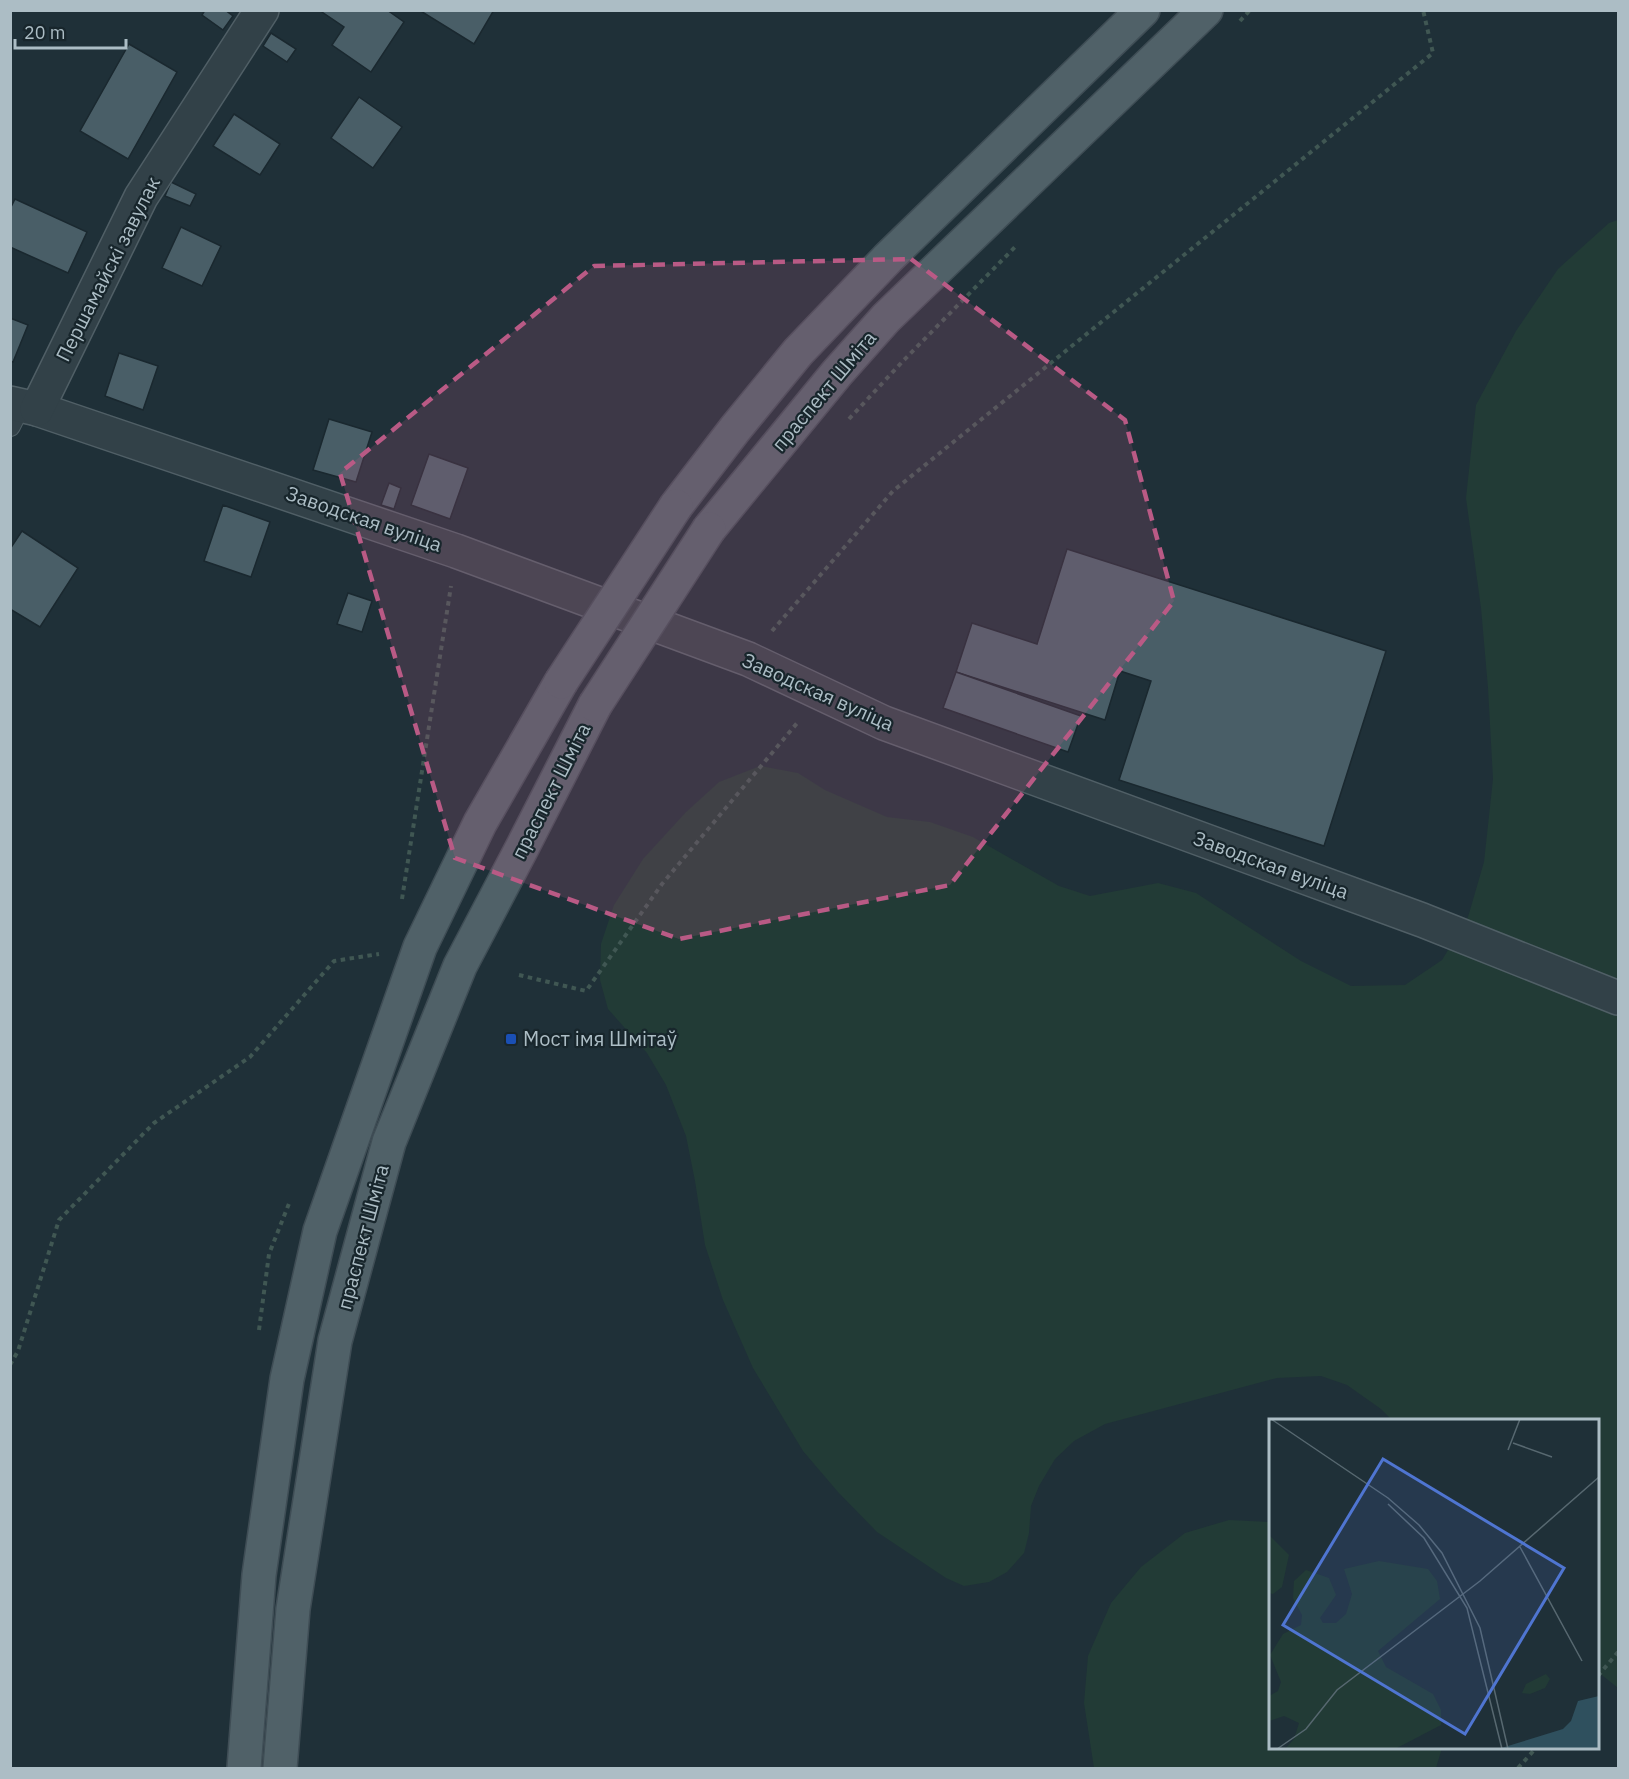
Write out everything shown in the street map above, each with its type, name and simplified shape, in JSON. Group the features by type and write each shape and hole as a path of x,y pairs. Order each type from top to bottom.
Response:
{"main road":[{"name":"праспект Шміта","path":"244,1768 259,1575 287,1379 320,1231 420,947 480,823 561,682 676,506 735,429 798,352 888,258 1143,10"},
{"name":"праспект Шміта","path":"280,1768 293,1609 335,1341 390,1142 460,966 595,705 709,529 837,373 886,318 1206,10"}],"street":[{"name":"Першамайскі завулак","path":"19,411 141,197 262,10"},
{"name":"Заводская вуліца","path":"19,411 456,550 748,659 884,723 1422,920 1618,998"}],"path":[{"path":"1234,27 1250,10"},
{"path":"748,659 893,491 1433,52 1423,10"},
{"path":"849,419 1018,244"},
{"path":"400,906 456,550"},
{"path":"519,975 586,991 662,884 821,693"},
{"path":"10,1365 18,1351 59,1220 154,1123 250,1057 334,961 385,953"},
{"path":"1599,1675 1618,1652"},
{"path":"1518,1768 1535,1749"}],"highlighted area":[{"path":"911,259 1125,420 1174,601 950,885 679,939 455,858 340,473 594,266"}],"green space":[{"path":"1618,220 1618,1688 1599,1673 1599,1419 1391,1419 1347,1385 1321,1376 1277,1378 1105,1424 1074,1441 1055,1459 1039,1486 1031,1506 1029,1533 1024,1553 1007,1572 989,1582 964,1586 946,1578 877,1532 838,1492 803,1451 753,1368 723,1300 705,1245 686,1136 666,1085 647,1053 608,1009 600,980 601,944 614,905 643,859 686,812 719,782 760,766 798,773 825,790 887,817 930,822 973,837 1059,886 1090,896 1158,883 1196,893 1301,961 1351,986 1405,985 1442,960 1468,917 1484,862 1493,779 1481,608 1466,498 1476,405 1516,331 1558,269 1609,223"},
{"path":"1229,1520 1269,1522 1269,1749 1442,1749 1436,1768 1094,1768 1084,1703 1088,1656 1111,1603 1141,1567 1185,1533"}],"building":[{"path":"205,10 225,10 233,16 223,30 202,15"},
{"path":"319,10 387,10 404,22 371,72 332,45 344,27"},
{"path":"419,10 494,10 474,44"},
{"path":"271,33 296,49 287,62 263,46"},
{"path":"129,44 177,72 128,159 80,131"},
{"path":"359,97 402,127 373,168 331,138"},
{"path":"234,114 280,144 260,175 213,146"},
{"path":"171,182 196,194 190,206 165,196"},
{"path":"15,199 87,232 68,273 10,247 10,209"},
{"path":"181,227 221,246 202,286 162,268"},
{"path":"10,318 28,325 13,362 10,361"},
{"path":"119,353 158,366 143,410 105,396"},
{"path":"329,419 372,432 356,482 313,470"},
{"path":"429,454 468,468 450,519 411,505"},
{"path":"389,483 401,488 394,509 381,505"},
{"path":"223,505 270,522 251,577 204,561"},
{"path":"22,531 78,568 40,627 10,609 10,549"},
{"path":"1067,549 1386,651 1324,846 1119,780 1151,681 1120,671 1105,720 956,672 972,623 1037,644"},
{"path":"348,593 372,601 362,632 337,624"},
{"path":"956,672 1081,716 1068,752 943,708"}],"place":[{"name":"Мост імя Шмітаў","path":"511,1039"}]}
